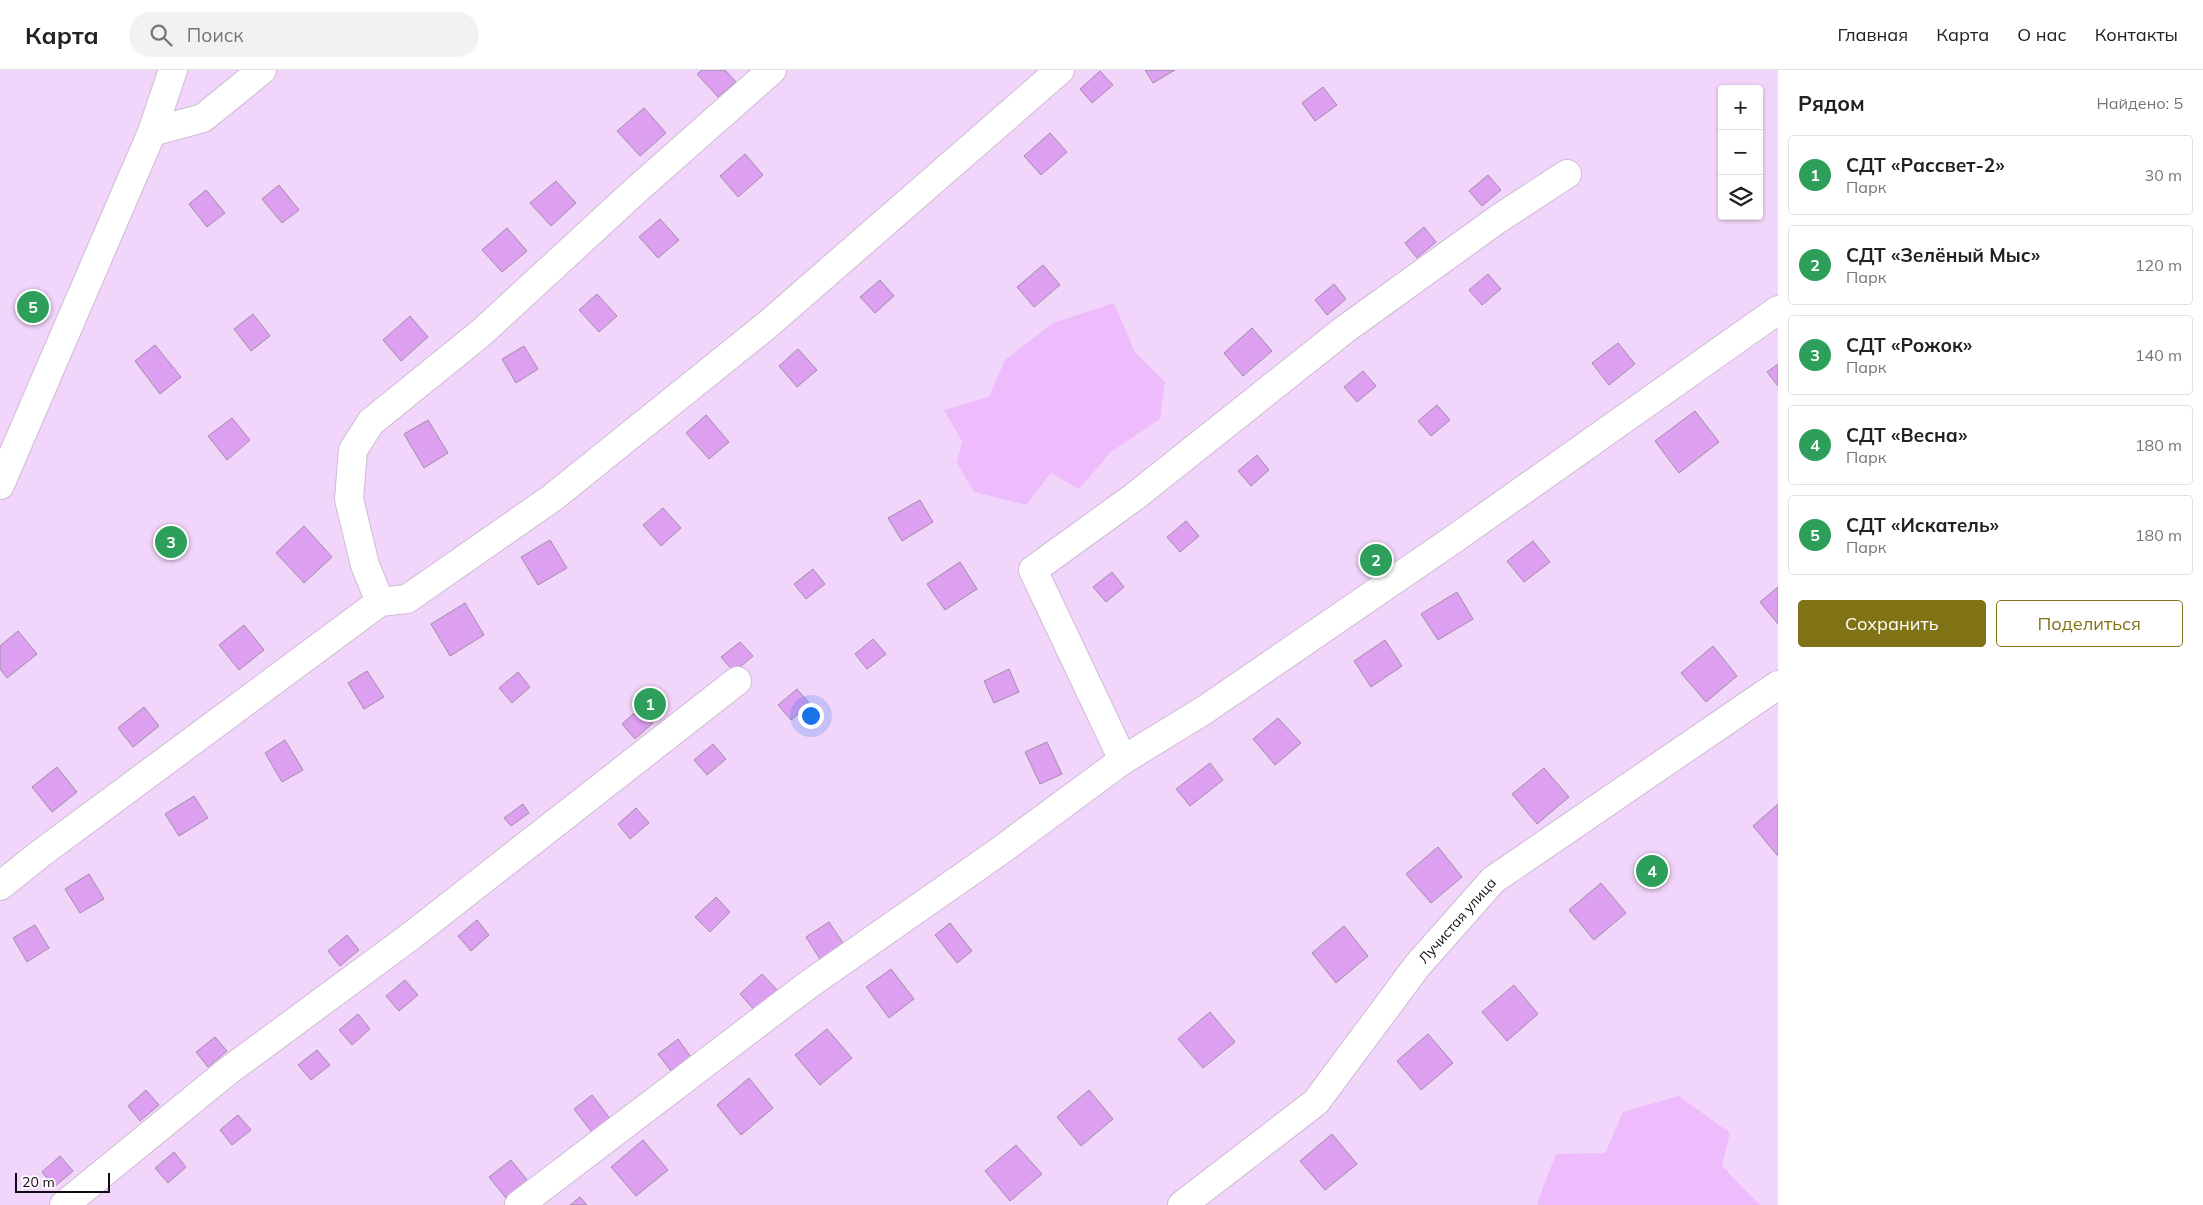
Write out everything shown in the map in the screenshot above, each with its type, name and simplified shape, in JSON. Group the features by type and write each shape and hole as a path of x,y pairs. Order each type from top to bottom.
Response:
{"lane":[{"path":"0,485 152,132 173,70"},
{"path":"152,132 203,118 262,70"},
{"path":"380,602 365,565 349,499 353,450 371,422 480,333 634,192 772,70"},
{"path":"0,886 40,854 380,602 407,599 552,498 766,326 1060,70"},
{"path":"1123,760 1033,570 1134,497 1344,330 1498,219 1567,174"},
{"path":"518,1205 808,985 997,853 1123,760 1203,711 1454,539 1778,310"},
{"path":"64,1205 228,1071 411,936 737,681"},
{"name":"Лучистая улица","path":"1182,1205 1316,1102 1417,966 1492,880 1778,685"}],"shaded area":[{"path":"0,70 1778,70 1778,1205 0,1205"},
{"path":"1114,303 1135,352 1165,382 1160,419 1111,452 1079,489 1051,473 1026,505 974,492 957,463 962,441 944,410 989,397 1005,360 1053,323"},
{"path":"1679,1096 1730,1133 1722,1166 1760,1205 1539,1205 1537,1203 1556,1154 1605,1153 1623,1112"}],"building":[{"path":"702,70 725,70 736,82 718,97 697,74"},
{"path":"1145,70 1175,70 1153,83"},
{"path":"1100,71 1113,85 1092,103 1080,89"},
{"path":"1323,87 1337,105 1315,121 1302,103"},
{"path":"644,108 666,133 640,156 617,131"},
{"path":"1050,133 1067,152 1041,175 1024,156"},
{"path":"745,154 763,175 738,197 720,176"},
{"path":"1488,175 1501,190 1482,206 1469,191"},
{"path":"556,181 576,203 551,226 530,203"},
{"path":"279,185 299,210 282,223 262,199"},
{"path":"206,190 225,213 207,227 189,204"},
{"path":"660,219 679,240 658,258 639,237"},
{"path":"1424,227 1436,242 1417,258 1405,243"},
{"path":"507,228 527,251 502,272 482,250"},
{"path":"1043,265 1060,285 1034,307 1017,287"},
{"path":"1488,274 1501,289 1482,305 1469,290"},
{"path":"880,280 894,296 875,313 860,297"},
{"path":"1334,284 1346,299 1327,315 1315,300"},
{"path":"597,294 617,316 599,332 579,310"},
{"path":"253,314 270,336 251,351 234,329"},
{"path":"410,316 428,337 401,361 383,340"},
{"path":"1252,328 1272,351 1243,376 1224,353"},
{"path":"1618,343 1635,364 1609,385 1592,363"},
{"path":"155,345 181,377 160,394 135,361"},
{"path":"524,346 538,369 516,383 502,359"},
{"path":"798,349 817,370 797,387 779,366"},
{"path":"1778,364 1778,386 1767,372"},
{"path":"1363,371 1376,386 1357,402 1344,387"},
{"path":"1437,405 1450,420 1431,436 1418,421"},
{"path":"1695,411 1719,442 1679,473 1655,441"},
{"path":"706,415 729,442 709,459 686,433"},
{"path":"232,418 250,440 227,460 208,436"},
{"path":"428,420 448,453 424,468 404,434"},
{"path":"1257,455 1269,470 1251,486 1238,471"},
{"path":"920,500 933,522 902,541 888,518"},
{"path":"663,508 681,528 661,546 643,525"},
{"path":"1186,521 1199,536 1180,552 1167,537"},
{"path":"304,526 332,557 304,583 276,553"},
{"path":"550,540 567,568 538,585 521,557"},
{"path":"1533,541 1550,562 1524,582 1507,561"},
{"path":"960,562 977,589 945,610 927,584"},
{"path":"813,569 825,584 806,599 794,584"},
{"path":"1112,572 1124,587 1106,602 1093,587"},
{"path":"1778,587 1778,624 1760,602"},
{"path":"1457,592 1473,619 1438,640 1421,614"},
{"path":"465,603 484,635 450,656 431,624"},
{"path":"244,625 264,650 239,670 219,645"},
{"path":"18,631 37,654 7,678 0,669 0,646"},
{"path":"873,639 886,654 867,669 855,654"},
{"path":"1385,640 1402,666 1371,687 1354,661"},
{"path":"740,642 753,656 734,672 721,657"},
{"path":"1713,646 1737,676 1706,702 1681,673"},
{"path":"1009,669 1019,692 994,703 984,681"},
{"path":"367,671 384,697 364,709 348,683"},
{"path":"518,672 530,687 512,703 499,688"},
{"path":"797,689 810,704 791,720 778,705"},
{"path":"144,707 159,726 133,747 118,728"},
{"path":"640,708 653,723 635,739 622,724"},
{"path":"1278,718 1301,743 1275,765 1253,739"},
{"path":"285,740 303,770 282,782 265,753"},
{"path":"1047,742 1062,774 1040,784 1025,752"},
{"path":"713,744 726,759 707,775 694,760"},
{"path":"1210,763 1223,780 1190,806 1176,789"},
{"path":"57,767 77,792 52,812 32,787"},
{"path":"1544,768 1569,797 1537,824 1512,794"},
{"path":"194,796 208,818 179,836 165,814"},
{"path":"523,804 529,813 511,826 504,818"},
{"path":"1778,804 1778,855 1777,855 1753,826"},
{"path":"636,808 649,823 630,839 618,824"},
{"path":"1438,847 1462,877 1431,903 1406,874"},
{"path":"89,874 104,899 80,913 65,889"},
{"path":"1601,883 1626,913 1594,940 1569,910"},
{"path":"716,897 730,912 710,932 695,917"},
{"path":"477,920 489,935 471,951 458,936"},
{"path":"829,922 843,943 820,959 806,937"},
{"path":"950,923 972,951 957,963 935,935"},
{"path":"35,925 49,948 27,962 13,938"},
{"path":"1344,926 1368,956 1336,983 1312,953"},
{"path":"347,935 359,950 340,966 328,951"},
{"path":"891,969 914,999 889,1018 866,987"},
{"path":"762,974 780,993 757,1013 740,994"},
{"path":"405,980 418,995 399,1011 386,996"},
{"path":"1514,985 1538,1014 1507,1041 1482,1012"},
{"path":"1210,1012 1235,1042 1203,1068 1178,1039"},
{"path":"358,1014 370,1029 352,1045 339,1030"},
{"path":"827,1029 852,1058 820,1085 795,1055"},
{"path":"1428,1034 1453,1063 1421,1090 1397,1061"},
{"path":"215,1037 227,1051 208,1067 196,1052"},
{"path":"678,1039 691,1057 671,1071 658,1054"},
{"path":"317,1050 330,1065 311,1080 298,1065"},
{"path":"749,1078 773,1108 741,1135 717,1105"},
{"path":"146,1090 159,1105 140,1121 128,1106"},
{"path":"1089,1090 1113,1119 1081,1146 1057,1117"},
{"path":"592,1095 612,1121 594,1135 574,1109"},
{"path":"238,1115 251,1130 232,1145 220,1130"},
{"path":"1332,1134 1357,1164 1325,1190 1300,1161"},
{"path":"643,1140 668,1170 636,1196 611,1167"},
{"path":"1016,1145 1042,1174 1010,1201 985,1171"},
{"path":"174,1152 186,1167 168,1183 155,1168"},
{"path":"60,1156 73,1171 54,1187 42,1172"},
{"path":"511,1160 528,1181 506,1198 489,1177"},
{"path":"580,1197 587,1205 570,1205"}],"place":[{"name":"СДТ «Искатель»","path":"33,307"},
{"name":"СДТ «Рожок»","path":"171,542"},
{"name":"СДТ «Зелёный Мыс»","path":"1376,560"},
{"name":"СДТ «Рассвет-2»","path":"650,704"},
{"name":"СДТ «Весна»","path":"1652,871"}]}
